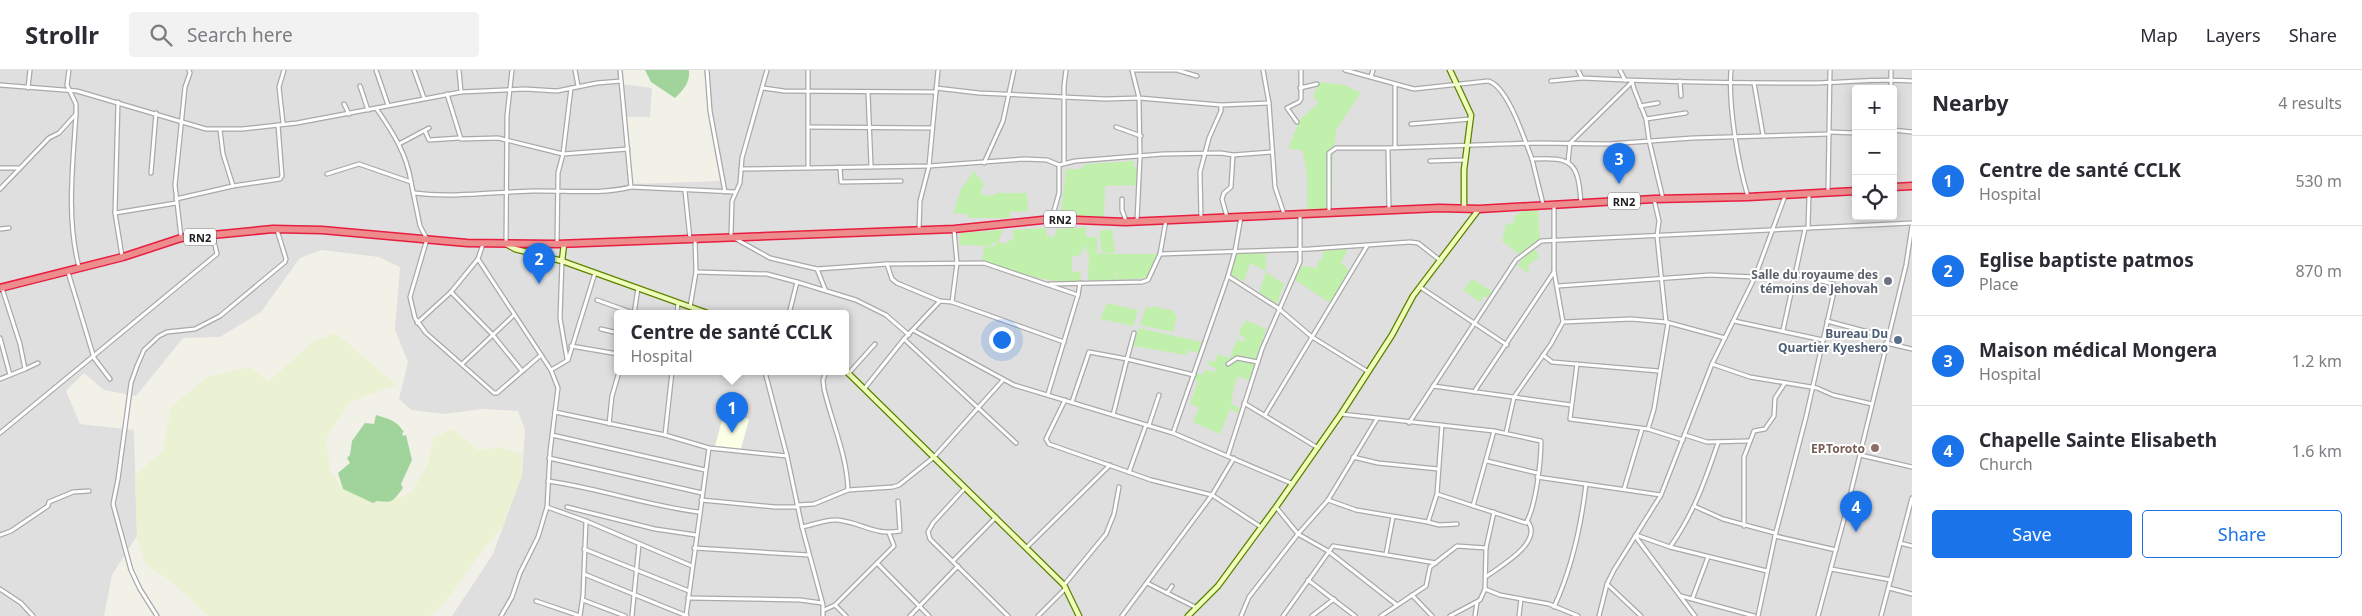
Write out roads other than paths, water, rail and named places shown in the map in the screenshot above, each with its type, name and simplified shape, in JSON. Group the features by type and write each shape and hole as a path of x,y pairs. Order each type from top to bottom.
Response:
{"highway":[{"path":"1897,187 1912,186"},
{"name":"RN2","path":"1,288 123,257 181,238 277,229 322,230 483,243 560,244 954,229 1052,219 1126,222 1464,208 1480,209 1543,204 1785,196 1852,191"}],"street":[{"path":"28,88 30,70"},
{"path":"69,70 67,79 68,90 76,104 72,165 73,243 80,268"},
{"path":"181,238 175,185 185,87 190,73 189,70"},
{"path":"283,124 279,88 284,70"},
{"path":"376,70 388,105"},
{"path":"414,70 424,98"},
{"path":"459,70 461,92"},
{"path":"512,70 509,90 505,192 506,244 515,249 595,272 699,310"},
{"path":"575,70 578,86"},
{"path":"620,70 631,187"},
{"path":"707,70 710,111 725,192"},
{"path":"767,70 741,169 740,183 732,201 731,237 770,258 816,269 887,264 984,263 1078,295"},
{"path":"808,70 808,168"},
{"path":"919,230 920,201 929,166 931,128 938,70"},
{"path":"984,163 1003,121 1014,70"},
{"path":"1064,162 1064,86 1066,70"},
{"path":"1136,221 1140,157 1139,98 1132,70 1177,70 1197,76"},
{"path":"1263,70 1269,103 1275,187 1284,216"},
{"path":"1297,122 1287,108 1299,102 1301,70"},
{"path":"1346,70 1414,89 1488,81 1494,83 1509,105 1526,144 1543,204"},
{"path":"1371,77 1373,70"},
{"path":"1450,70 1468,107 1471,119 1467,145 1464,208"},
{"path":"1579,70 1582,78"},
{"path":"1620,70 1626,80"},
{"path":"1731,70 1730,82 1736,136 1742,176 1748,197"},
{"path":"1828,194 1830,70"},
{"path":"1890,70 1891,85"},
{"path":"1551,81 1582,78 1632,81 1754,83 1830,83 1891,79 1912,81"},
{"path":"0,85 68,90 118,102 206,129 220,130 278,125 348,114 461,92 557,90 621,81"},
{"path":"1632,81 1646,119 1648,140 1663,199"},
{"path":"1581,204 1579,179 1568,162 1570,143 1632,81"},
{"path":"1680,81 1681,96"},
{"path":"1754,83 1763,135"},
{"path":"1300,88 1317,84"},
{"path":"1395,85 1396,147"},
{"path":"360,86 368,110"},
{"path":"568,360 560,318 562,261 557,192 558,173 563,154 571,88"},
{"path":"763,88 808,92 936,90 1105,99 1139,98 1221,105 1269,103"},
{"path":"868,92 870,166"},
{"path":"447,94 460,138"},
{"path":"118,102 115,213 123,257"},
{"path":"1640,106 1658,103"},
{"path":"344,104 348,114"},
{"path":"1201,219 1199,181 1209,138 1221,111 1221,105"},
{"path":"376,108 399,144 406,160 420,226 427,239 410,297 417,323 496,394 541,355"},
{"path":"1646,119 1686,112"},
{"path":"151,173 156,113"},
{"path":"0,189 49,138 59,133 76,114"},
{"path":"1411,124 1471,119"},
{"path":"115,213 176,201 233,186 281,178 278,125"},
{"path":"1116,127 1140,136"},
{"path":"399,144 429,128"},
{"path":"808,128 931,128"},
{"path":"220,130 223,154 233,186"},
{"path":"1897,130 1912,132"},
{"path":"425,131 429,140 460,138 508,139 563,154 628,149"},
{"path":"1329,214 1329,153 1332,149 1336,148 1570,143 1608,144 1648,140 1852,132"},
{"path":"1388,148 1389,211"},
{"path":"1052,219 1058,193 1060,165 1064,162 1205,153 1233,155 1272,152"},
{"path":"1227,218 1222,199 1232,183 1233,155"},
{"path":"1532,160 1551,158 1568,162"},
{"path":"741,169 929,166 1024,159 1048,160 1060,165"},
{"path":"1430,161 1466,160"},
{"path":"327,174 359,164 410,182"},
{"path":"840,167 841,182 901,181"},
{"path":"0,168 20,168"},
{"path":"414,193 432,195 505,192 583,193 631,187 735,192"},
{"path":"685,191 696,272 690,307"},
{"path":"1783,330 1806,229 1809,194"},
{"path":"1599,616 1607,584 1660,495 1712,364 1755,277 1785,196"},
{"path":"1122,199 1122,210 1126,222"},
{"path":"1648,429 1654,409 1667,323 1657,236 1659,221 1654,199"},
{"path":"1506,433 1514,397 1563,322 1554,271 1554,204"},
{"path":"1188,616 1218,586 1293,484 1341,414 1420,287 1480,209"},
{"path":"1228,455 1244,403 1278,308 1300,262 1300,215"},
{"path":"1174,433 1228,276 1235,251 1240,217"},
{"path":"1047,284 1142,282 1148,280 1160,254 1166,220"},
{"path":"1409,423 1522,254 1541,241 1912,225 1906,265 1887,337 1860,455 1818,616"},
{"path":"0,229 9,228"},
{"path":"157,616 140,590 131,570 113,504 131,384 144,350 159,336 168,332 194,329 220,316 285,262 286,259 277,229"},
{"path":"952,302 957,264 954,229"},
{"path":"0,433 94,358 217,254 214,241 196,238"},
{"path":"417,323 451,292 478,259 483,243"},
{"path":"1160,254 1301,250 1418,243 1441,261"},
{"path":"1265,415 1367,246"},
{"path":"478,259 551,370 558,388 549,458 547,507 536,542 520,573 512,597 501,616"},
{"path":"887,264 894,281 940,301 952,302 1064,342"},
{"path":"816,269 826,290"},
{"path":"68,270 94,358 110,379"},
{"path":"1474,392 1507,345 1554,271"},
{"path":"551,370 568,360 595,272"},
{"path":"696,272 767,274 826,290 856,300 886,315 909,334"},
{"path":"1758,616 1775,535 1828,322 1834,285 1795,274"},
{"path":"1558,286 1710,275 1755,277"},
{"path":"1228,276 1278,308 1312,337 1367,371"},
{"path":"790,310 797,282"},
{"path":"1048,394 1080,283"},
{"path":"1420,287 1507,345"},
{"path":"1,288 20,344 25,369"},
{"path":"635,310 638,288"},
{"path":"451,292 492,334 522,371"},
{"path":"597,300 624,310"},
{"path":"864,389 904,339 940,301"},
{"path":"677,310 678,303"},
{"path":"462,364 514,315"},
{"path":"1563,322 1623,318 1667,323 1725,338"},
{"path":"1734,321 1823,340"},
{"path":"1828,322 1887,337"},
{"path":"602,330 614,332"},
{"path":"913,330 1003,380 1174,433 1293,484"},
{"path":"1113,415 1134,333"},
{"path":"0,338 10,375"},
{"path":"904,339 979,407 1016,444"},
{"path":"1886,343 1912,349"},
{"path":"849,370 875,344"},
{"path":"571,346 614,353"},
{"path":"1072,402 1089,352 1194,375"},
{"path":"1543,355 1552,362 1659,371"},
{"path":"1228,364 1237,358 1258,362"},
{"path":"0,379 38,363"},
{"path":"1577,364 1570,419 1648,429 1683,440"},
{"path":"1712,364 1757,378 1812,387 1872,404"},
{"path":"849,374 1065,586 1079,616"},
{"path":"609,424 612,396 618,375"},
{"path":"665,435 672,375"},
{"path":"766,375 824,610 823,616"},
{"path":"825,375 823,380 824,389 842,448 848,490"},
{"path":"701,500 776,507 797,506 814,504 848,490 896,486 934,457 1003,380"},
{"path":"1744,526 1742,481 1744,458 1749,441 1755,430 1765,429 1774,416 1775,398 1785,382"},
{"path":"1433,386 1571,405"},
{"path":"1129,472 1159,395"},
{"path":"1065,400 1046,442 1151,480 1212,495 1261,527"},
{"path":"1244,403 1318,449"},
{"path":"555,412 665,435 709,448 787,456"},
{"path":"1341,414 1494,431 1541,441 1528,522 1531,531 1527,544 1509,561 1486,576"},
{"path":"1241,616 1249,597 1298,534 1328,500 1377,419"},
{"path":"1428,522 1437,494 1442,425"},
{"path":"1624,489 1642,429"},
{"path":"1473,506 1494,431"},
{"path":"552,435 705,470"},
{"path":"1685,435 1704,441 1749,441"},
{"path":"1670,547 1686,525 1718,442"},
{"path":"584,574 686,616 709,448"},
{"path":"1860,455 1912,467"},
{"path":"1353,457 1378,463 1438,469"},
{"path":"549,458 702,493"},
{"path":"1122,616 1212,495 1234,458"},
{"path":"1487,461 1537,475 1660,495"},
{"path":"1027,547 1110,465"},
{"path":"548,481 635,498 651,504 699,512"},
{"path":"1554,607 1565,583 1576,546 1586,484"},
{"path":"966,487 928,532 930,539 1008,616"},
{"path":"1038,616 1065,586 1106,534 1114,514 1119,487"},
{"path":"0,534 12,531 48,506 49,502 73,492 89,491"},
{"path":"1437,494 1525,523 1528,522"},
{"path":"1881,616 1911,508 1912,498"},
{"path":"802,527 837,520 889,533 900,530 898,500"},
{"path":"1328,500 1349,508 1393,517 1439,525 1457,524"},
{"path":"1694,506 1744,526 1836,550"},
{"path":"547,507 586,521 692,566"},
{"path":"567,507 637,525 696,535"},
{"path":"1276,507 1298,534 1328,550 1397,604"},
{"path":"1450,616 1477,602 1482,597 1485,589 1486,548 1494,512"},
{"path":"953,562 996,517"},
{"path":"1386,554 1393,517"},
{"path":"536,601 580,616 583,600 586,521"},
{"path":"824,610 835,605 894,546 889,533"},
{"path":"1636,535 1670,547 1767,571"},
{"path":"1636,535 1694,614 1689,616"},
{"path":"1900,542 1912,546"},
{"path":"632,616 639,544"},
{"path":"1381,616 1427,585 1430,568 1460,545 1486,548"},
{"path":"1283,616 1328,550 1334,546 1436,563"},
{"path":"694,548 809,555"},
{"path":"584,549 689,591"},
{"path":"1693,597 1708,557"},
{"path":"877,563 929,616"},
{"path":"910,616 958,566"},
{"path":"1831,568 1891,580"},
{"path":"1308,580 1355,616"},
{"path":"1147,583 1195,608"},
{"path":"1607,584 1641,616"},
{"path":"1168,593 1172,586"},
{"path":"1889,588 1912,594"},
{"path":"0,589 21,603 34,616"},
{"path":"1485,589 1500,595 1554,607 1578,616"},
{"path":"1412,595 1432,616"},
{"path":"1681,596 1693,597 1754,616"},
{"path":"688,598 800,600 822,603"},
{"path":"1312,616 1334,599"},
{"path":"1519,616 1521,599"},
{"path":"583,600 625,616"},
{"path":"1475,616 1477,602"},
{"path":"835,605 846,616"}],"place":[{"name":"Maison médical Mongera","path":"1619,184"},
{"name":"Salle du royaume des témoins de Jehovah","path":"1888,281"},
{"name":"Eglise baptiste patmos","path":"539,284"},
{"name":"Bureau Du Quartier Kyeshero","path":"1898,340"},
{"name":"Centre de santé CCLK","path":"732,433"},
{"name":"EP.Toroto","path":"1875,448"},
{"name":"Chapelle Sainte Elisabeth","path":"1856,532"}]}
